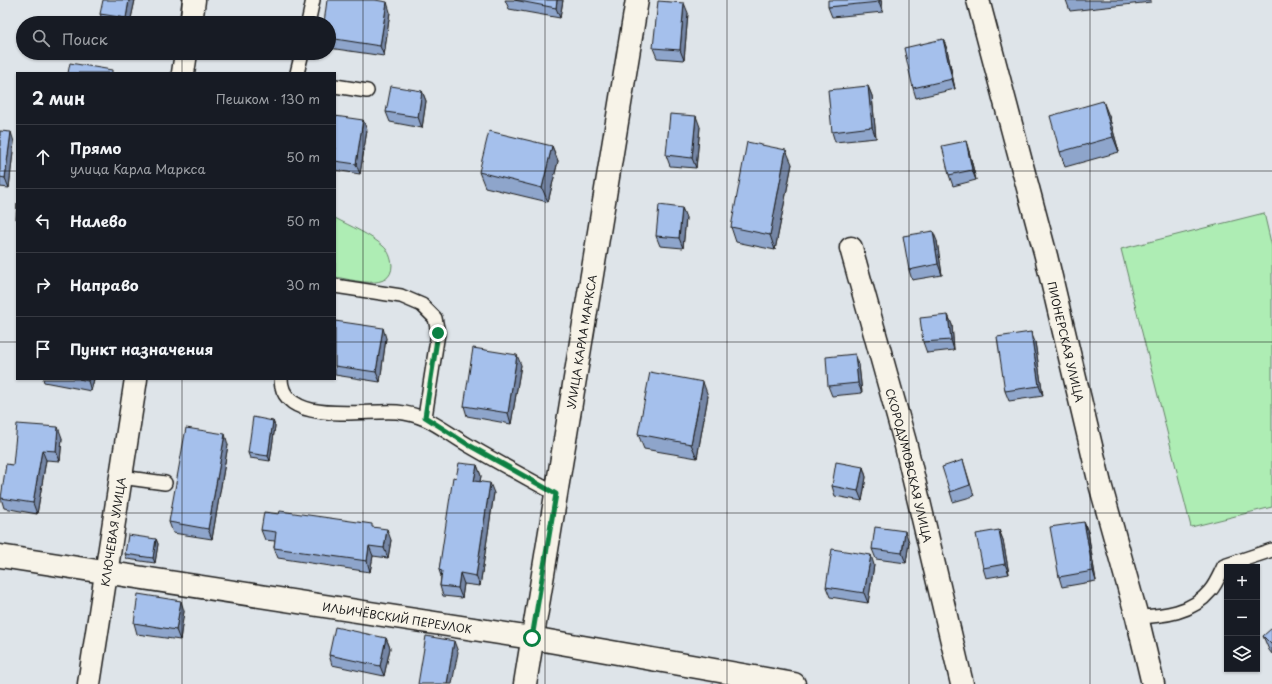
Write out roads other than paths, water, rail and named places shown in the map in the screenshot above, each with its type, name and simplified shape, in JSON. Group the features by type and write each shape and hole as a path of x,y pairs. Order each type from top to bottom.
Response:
{"street":[{"path":"192,16 194,0"},
{"name":"УЛИЦА КАРЛА МАРКСА","path":"525,684 637,0"},
{"name":"ПИОНЕРСКАЯ УЛИЦА","path":"978,0 1046,256 1100,484 1137,617 1153,684"},
{"path":"183,72 185,60"},
{"name":"СКОРОДУМОВСКАЯ УЛИЦА","path":"851,248 905,442 962,684"},
{"name":"КЛЮЧЕВАЯ УЛИЦА","path":"89,684 136,380"},
{"name":"ИЛЬИЧЁВСКИЙ ПЕРЕУЛОК","path":"0,556 532,638 794,684"}],"lane":[{"path":"310,16 313,0"},
{"path":"297,72 300,60"},
{"path":"336,86 367,91"},
{"path":"336,286 401,296 422,305 435,318 438,333 425,417"},
{"path":"281,380 281,388 290,401 301,408 331,413 397,412 425,417 467,444 556,494"},
{"path":"121,477 165,483"},
{"path":"1137,617 1166,616 1189,608 1210,591 1224,566 1272,550"}]}
